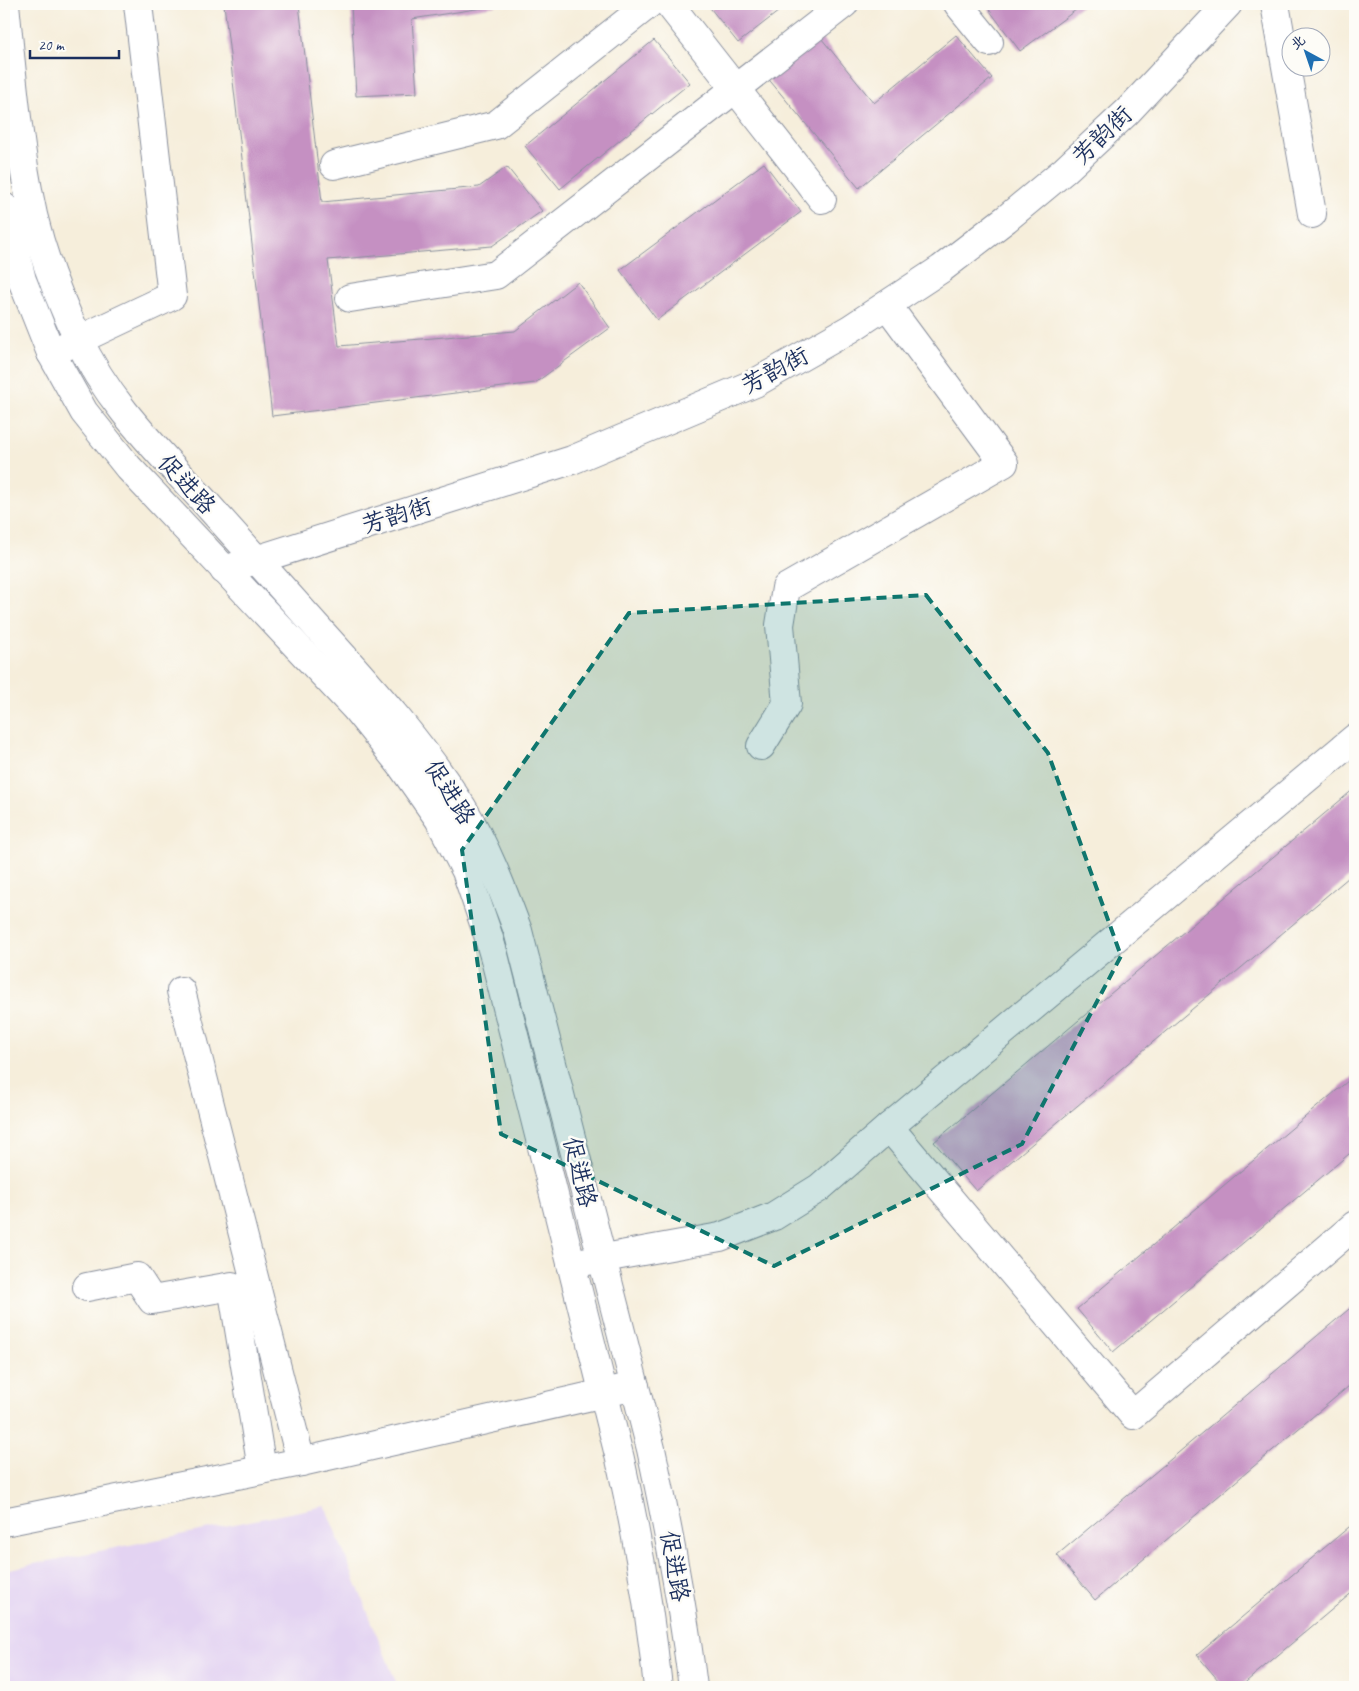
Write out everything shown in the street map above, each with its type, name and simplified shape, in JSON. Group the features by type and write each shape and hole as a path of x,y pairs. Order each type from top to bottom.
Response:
{"street":[{"name":"促进路","path":"5,4 14,102 34,216 52,276 78,340 109,394 146,440 201,498 376,692 423,750 462,808 492,862 518,931 651,1449 669,1530 685,1622 693,1687"},
{"path":"51,353 172,296 138,4"},
{"path":"334,164 496,125 649,4"},
{"path":"668,4 822,199"},
{"path":"350,298 496,275 844,4"},
{"path":"958,4 989,42"},
{"name":"芳韵街","path":"224,570 572,460 755,383 850,329 941,269 1006,219 1065,170 1127,112 1228,4"},
{"path":"1275,4 1312,214"},
{"name":"促进路","path":"4,207 22,280 51,353 84,412 128,467 356,709 396,758 439,819 466,870 490,943 637,1533 651,1624 658,1687"},
{"path":"761,746 787,704 780,625 786,588 1004,463 887,304"},
{"path":"571,1264 720,1237 774,1216 820,1188 889,1127 1355,738"},
{"path":"181,991 301,1462"},
{"path":"889,1127 1133,1415 1355,1225"},
{"path":"87,1288 137,1277 152,1300 232,1286 262,1469"},
{"path":"4,1522 301,1462 635,1386"}],"highlighted area":[{"path":"926,595 1048,753 1121,956 1022,1144 774,1266 501,1134 462,850 629,613"}],"shaded area":[{"path":"325,1506 398,1687 4,1687 4,1570"}],"building":[{"path":"224,4 299,4 322,202 479,187 507,167 542,211 492,246 328,260 339,346 515,331 578,282 610,328 535,383 272,416"},
{"path":"351,4 498,4 412,19 417,93 356,96"},
{"path":"707,4 788,4 738,43"},
{"path":"991,4 1084,4 1020,51 987,7"},
{"path":"817,33 874,103 956,35 992,78 859,188 766,76"},
{"path":"654,40 690,83 560,189 525,146"},
{"path":"764,163 801,212 657,320 620,270"},
{"path":"1355,788 1355,872 976,1191 934,1142"},
{"path":"1355,1075 1355,1149 1113,1352 1077,1309"},
{"path":"1355,1304 1355,1381 1095,1600 1057,1555"},
{"path":"1355,1522 1355,1590 1240,1687 1224,1687 1197,1655"}]}
